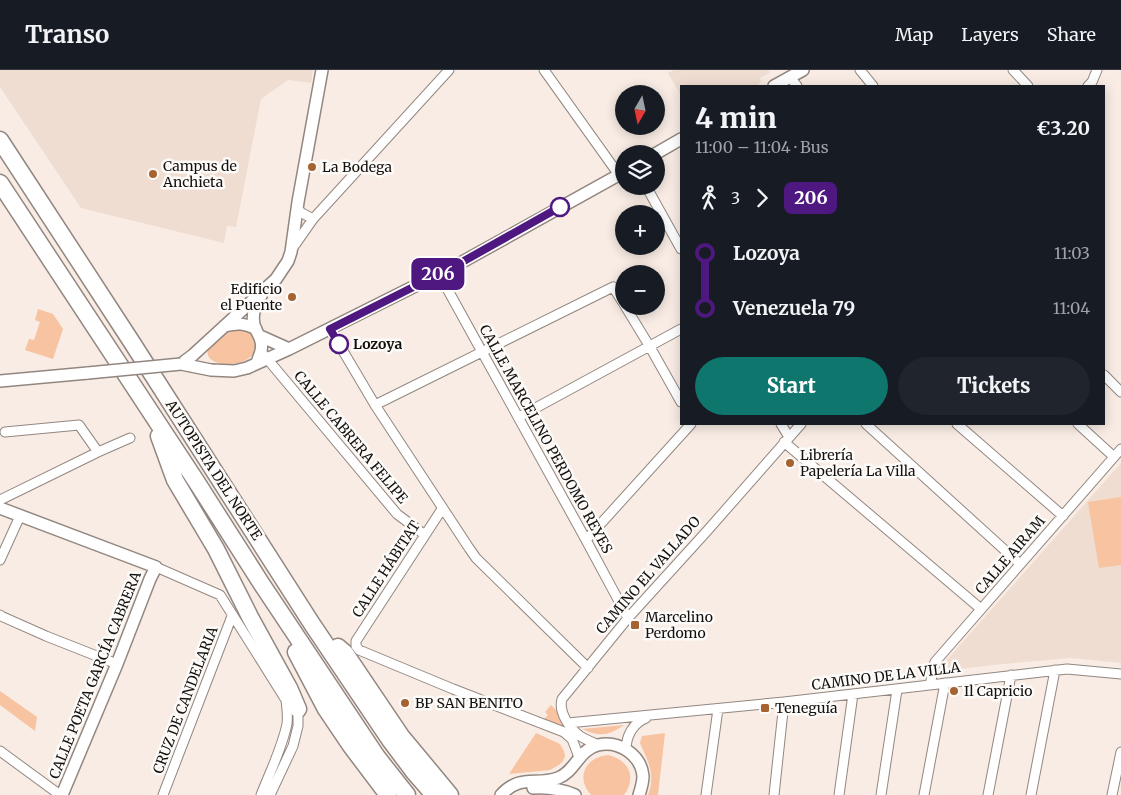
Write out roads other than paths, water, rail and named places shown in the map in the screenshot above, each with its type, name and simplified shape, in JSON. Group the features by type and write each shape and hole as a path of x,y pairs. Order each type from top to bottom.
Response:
{"highway":[{"name":"AUTOPISTA DEL NORTE","path":"0,140 312,624 390,740 434,795"},
{"name":"AUTOPISTA DEL NORTE","path":"0,183 196,481 260,583 376,757 407,795"},
{"path":"153,417 165,456 175,480 216,549 290,688 298,709"},
{"path":"260,583 326,710 388,795"},
{"path":"312,624 345,653 401,736 450,795"}],"street":[{"path":"181,364 276,279 288,261 322,70"},
{"path":"291,252 313,219 449,70"},
{"path":"544,70 615,165"},
{"path":"779,85 793,82 803,70"},
{"path":"860,70 872,85"},
{"path":"1013,70 1027,85"},
{"path":"1089,85 1097,70"},
{"path":"665,149 680,140"},
{"path":"0,381 181,364 211,370 234,371 247,368 262,358 289,349 439,274 615,176"},
{"path":"651,195 680,247"},
{"path":"297,208 313,219"},
{"name":"CALLE MARCELINO PERDOMO REYES","path":"439,274 628,618"},
{"path":"375,405 613,287 615,290"},
{"path":"262,358 258,332 254,322 254,311 265,289"},
{"path":"630,315 680,400"},
{"path":"223,327 238,323 248,325 275,344 289,349"},
{"path":"330,329 375,405 476,558 588,668"},
{"path":"519,417 680,330"},
{"path":"204,345 205,358 211,370"},
{"name":"CALLE CABRERA FELIPE","path":"262,358 397,514 424,535"},
{"path":"1105,376 1121,392"},
{"path":"5,432 79,425 98,452"},
{"path":"586,540 691,425"},
{"path":"781,425 786,440 981,609"},
{"name":"CAMINO EL VALLADO","path":"568,723 560,705 562,699 628,618 800,425"},
{"path":"867,425 1020,564"},
{"path":"958,425 1063,516"},
{"path":"1079,425 1114,456"},
{"path":"0,500 130,438"},
{"name":"CALLE AIRAM","path":"930,685 935,662 1121,448"},
{"path":"0,508 156,567 220,595 286,700 287,724 262,795"},
{"name":"CALLE HÁBITAT","path":"442,508 356,641 356,646 359,650 453,689 564,732 572,739 579,757"},
{"path":"0,560 20,516"},
{"name":"CALLE POETA GARCÍA CABRERA","path":"61,795 156,567"},
{"path":"0,615 46,636 117,664"},
{"name":"CRUZ DE CANDELARIA","path":"163,795 232,616"},
{"name":"CAMINO DE LA VILLA","path":"568,723 897,690 1067,668 1121,674"},
{"path":"1031,795 1055,670"},
{"path":"988,795 1011,675"},
{"path":"924,795 944,683"},
{"path":"880,795 897,690"},
{"path":"839,795 853,694"},
{"path":"774,795 784,702"},
{"path":"706,795 718,708"},
{"path":"270,795 293,746 298,726 298,709"},
{"name":"CAMINO DE LA VILLA","path":"626,750 626,741 636,723 653,715"},
{"path":"568,723 579,736 599,745"},
{"path":"505,794 511,785 517,783 558,778 572,769 579,757 591,748 609,744 619,746 635,757 643,776 639,795"},
{"path":"0,751 61,795"},
{"path":"1112,795 1121,752"},
{"path":"572,769 572,784 575,795"},
{"path":"505,794 518,790 542,787 575,795"}],"place":[{"name":"La Bodega","path":"312,167"},
{"name":"Campus de Anchieta","path":"153,174"},
{"name":"Edificio el Puente","path":"292,297"},
{"name":"Lozoya","path":"339,344"},
{"name":"Librería Papelería La Villa","path":"790,463"},
{"name":"Marcelino Perdomo","path":"635,625"},
{"name":"Il Capricio","path":"954,691"},
{"name":"BP SAN BENITO","path":"405,703"},
{"name":"Teneguía","path":"765,708"}]}
